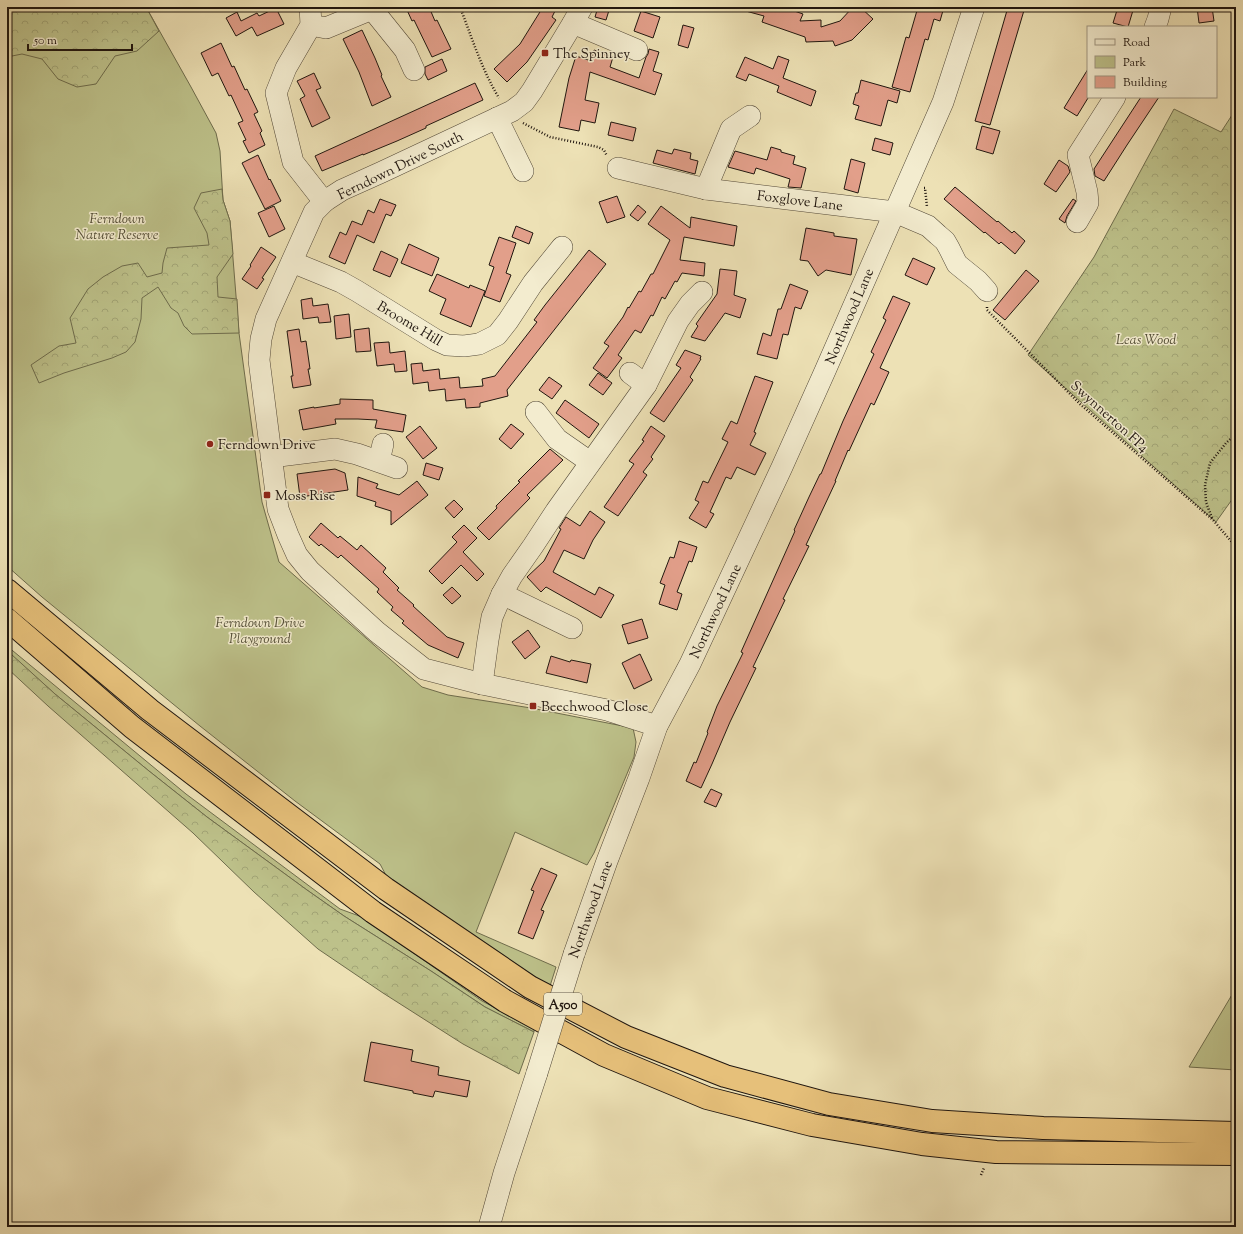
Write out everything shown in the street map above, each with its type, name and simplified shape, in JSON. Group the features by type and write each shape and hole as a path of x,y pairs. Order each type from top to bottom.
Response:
{"highway":[{"name":"A500","path":"7,590 150,710 386,889 530,987 626,1037 725,1076 829,1104 932,1121 1051,1129 1236,1133"},
{"name":"A500","path":"7,619 132,727 373,912 505,1001 604,1055 707,1098 812,1126 922,1144 996,1152 1236,1154"}],"street":[{"name":"Northwood Lane","path":"489,1227 504,1173 574,954 657,726 690,664 782,467 909,181 943,102 974,7"},
{"path":"1155,26 1161,7"},
{"path":"326,201 318,194 293,162 276,93 286,68 311,16 326,28 372,8 405,50 414,70"},
{"path":"523,171 505,115 524,102 578,15 637,50"},
{"path":"1078,222 1088,203 1087,192 1078,154 1114,98"},
{"name":"Ferndown Drive South","path":"505,115 342,190 326,201 314,212 266,319 261,339 259,360 278,509 297,555 310,571 377,632 424,669 482,684 607,710 657,726"},
{"path":"706,189 731,128 750,116"},
{"name":"Foxglove Lane","path":"618,168 706,189 895,212 928,226 945,241 957,264 983,281"},
{"name":"Broome Hill","path":"292,262 357,290 436,340 447,345 464,346 479,344 497,335 533,283 562,247"},
{"path":"482,684 492,617 512,576 590,462 610,437 638,379 690,304 702,292"},
{"path":"536,412 557,439 590,462"},
{"path":"271,457 335,449 386,458"},
{"path":"502,594 572,628"}],"path":[{"path":"9,7 60,10 64,7"},
{"path":"460,7 480,60 493,89 502,103 505,115 550,137 598,147 604,150 618,168"},
{"path":"909,181 926,188 928,216 923,224"},
{"name":"Swynnerton FP4","path":"983,281 987,310 1080,404 1213,520 1236,547"},
{"path":"1213,520 1206,502 1205,485 1210,463 1226,443 1236,434"}],"green space":[{"path":"7,7 119,20 146,7 216,133 220,151 223,200 230,221 239,333 262,502 279,562 422,687 448,695 531,708 633,728 636,742 634,757 594,853 587,865 515,832 476,932 556,967 550,986 476,941 389,881 380,864 295,801 200,726 42,597 7,566"},
{"path":"7,7 118,7 122,10 136,7 146,7 159,31 137,51 115,56 96,84 77,87 58,79 42,59 22,54 7,57"},
{"name":"Leas Wood","path":"1174,109 1221,132 1236,109 1236,494 1216,522 1028,355 1094,257"},
{"path":"222,189 223,200 230,221 233,254 217,277 218,297 237,299 239,333 192,334 184,326 178,313 171,308 158,287 142,298 141,319 135,342 126,352 39,383 31,365 59,346 76,343 70,318 88,289 103,277 122,266 138,263 147,277 162,273 167,248 209,245 207,233 194,208 201,193"},
{"path":"7,646 186,794 340,909 362,917 482,1001 534,1028 534,1032 485,1007 344,916 207,817 55,694 7,651"},
{"path":"11,654 55,694 149,771 207,817 307,890 344,916 485,1007 534,1032 519,1074 463,1044 318,949 254,892 193,833 48,706 7,668"},
{"path":"1236,988 1236,1070 1189,1067"}],"building":[{"path":"413,7 429,7 451,49 432,57 414,20 412,21 407,10"},
{"path":"543,7 557,7 552,17 556,20 527,62 507,82 494,69 520,44"},
{"path":"598,7 610,7 606,20 595,17"},
{"path":"742,7 783,7 803,14 800,21 821,20 821,27 840,21 853,7 860,7 873,19 852,40 835,46 833,41 806,42 805,37 762,22 764,16 742,10"},
{"path":"918,7 944,7 940,21 934,19 928,40 925,39 910,92 892,87 906,37 909,38"},
{"path":"1008,7 1025,7 990,125 975,121"},
{"path":"1118,7 1134,7 1128,26 1113,23"},
{"path":"1197,7 1212,7 1214,21 1199,23"},
{"path":"276,8 284,24 257,36 252,27 236,36 226,18 237,12 241,21 257,13 259,16"},
{"path":"641,11 660,17 653,38 634,31"},
{"path":"683,25 694,28 688,48 678,45"},
{"path":"362,30 391,97 372,106 359,72 343,39"},
{"path":"221,43 232,67 234,66 245,90 247,89 258,112 254,114 262,131 260,133 265,145 249,153 243,141 246,140 238,123 243,121 231,95 229,96 218,73 212,76 201,53"},
{"path":"649,49 659,52 653,71 662,74 655,95 590,72 585,100 599,103 595,123 581,120 579,131 559,127 569,78 576,56 591,61 594,50 613,57 610,67 639,78"},
{"path":"778,56 789,60 783,78 816,91 811,106 777,92 779,86 749,74 746,81 736,77 745,57 773,69"},
{"path":"442,59 447,71 428,80 425,74 425,67"},
{"path":"1087,71 1088,98 1077,116 1064,108"},
{"path":"314,73 321,88 316,90 330,118 312,127 300,99 305,96 297,81"},
{"path":"861,80 900,91 897,103 888,100 881,126 855,119 859,106 853,104 856,93 858,93"},
{"path":"475,83 483,100 397,141 322,171 315,156"},
{"path":"1140,98 1158,98 1104,181 1095,176 1094,169"},
{"path":"611,122 636,128 633,141 608,135"},
{"path":"982,126 1000,131 993,154 976,149"},
{"path":"875,138 893,143 890,155 872,150"},
{"path":"771,147 795,156 793,164 806,168 801,188 788,187 790,179 756,168 754,174 728,167 735,151 767,160"},
{"path":"674,149 691,153 690,159 698,161 695,174 653,163 657,150 672,154"},
{"path":"258,155 269,180 270,179 281,201 265,209 242,163"},
{"path":"851,159 865,163 858,193 844,189"},
{"path":"1059,160 1068,166 1070,172 1056,192 1044,184"},
{"path":"955,187 997,222 998,221 1012,233 1014,231 1025,241 1015,254 1001,242 999,244 985,232 984,233 944,199"},
{"path":"617,196 625,217 607,223 599,202"},
{"path":"380,199 396,205 391,216 386,214 374,243 357,235 345,264 329,257 340,232 346,235 352,221 362,225 368,210 374,213"},
{"path":"1073,199 1076,201 1067,216 1065,223 1059,219"},
{"path":"638,205 646,212 638,221 630,215"},
{"path":"274,206 285,229 269,237 258,213"},
{"path":"661,206 690,228 691,217 737,226 734,246 684,237 680,260 705,263 704,276 682,273 677,282 675,281 665,299 662,297 653,316 651,315 641,333 635,330 618,355 622,358 607,378 593,368 609,346 604,343 623,317 639,291 641,292 651,274 653,274 670,240 648,224"},
{"path":"516,226 533,233 529,244 512,237"},
{"path":"806,228 834,233 834,236 857,239 851,275 826,270 818,276 808,261 800,260"},
{"path":"499,237 516,243 506,273 511,275 500,302 484,296 494,267 489,265"},
{"path":"409,244 439,258 432,276 401,263"},
{"path":"261,247 276,257 262,278 264,279 257,289 242,279"},
{"path":"589,250 606,264 507,390 508,396 480,403 480,407 466,408 465,399 446,401 445,389 429,391 428,382 413,384 411,364 422,363 423,371 439,369 440,379 459,377 460,388 483,386 482,379 495,376 537,322 534,320 545,305"},
{"path":"381,251 398,259 390,277 373,270"},
{"path":"913,258 935,268 927,285 905,275"},
{"path":"720,269 737,271 734,295 746,299 740,318 725,313 705,341 691,337 698,326 696,324 717,294"},
{"path":"1026,270 1039,281 1005,320 993,310"},
{"path":"437,274 469,288 470,285 485,291 471,327 440,314 446,299 429,291"},
{"path":"790,284 808,291 801,309 795,307 788,335 783,334 777,359 757,354 763,333 771,336 778,309 781,309"},
{"path":"893,296 910,303 880,368 889,372 874,405 871,403 849,451 848,450 836,481 806,545 809,546 783,599 785,600 753,667 756,668 701,788 686,781 694,762 696,763 717,706 743,653 741,652 795,531 794,530 821,474 843,421 874,354 871,352 886,320 883,318"},
{"path":"312,298 313,306 328,304 331,322 319,323 318,317 303,319 301,300"},
{"path":"349,314 351,337 336,339 334,316"},
{"path":"369,328 371,351 356,352 354,330"},
{"path":"299,329 301,342 306,341 311,385 293,388 291,376 293,376 287,331"},
{"path":"389,342 390,353 405,351 407,371 395,372 394,364 377,366 374,343"},
{"path":"685,350 701,356 701,359 690,377 693,380 664,422 650,413 681,368 676,365"},
{"path":"598,373 612,383 603,395 589,385"},
{"path":"755,376 773,382 754,432 756,433 750,445 766,453 755,475 737,467 731,479 726,477 710,512 714,514 706,528 689,518 699,502 695,500 703,481 708,483 728,442 722,439 731,421 737,424"},
{"path":"549,377 562,386 552,399 539,390"},
{"path":"340,399 373,400 373,409 406,415 403,432 375,428 377,420 358,419 335,419 336,424 303,430 299,410 340,404"},
{"path":"565,400 599,424 589,438 556,413"},
{"path":"511,424 524,434 511,449 499,439"},
{"path":"420,426 437,448 423,459 406,437"},
{"path":"651,426 665,436 651,457 653,459 643,472 647,475 618,516 604,507 634,464 629,461 644,441 642,440"},
{"path":"550,449 563,460 527,495 530,498 489,540 477,528 520,482 518,481"},
{"path":"426,463 443,468 439,480 423,475"},
{"path":"335,469 345,473 348,490 300,497 297,474"},
{"path":"358,477 378,484 376,488 399,495 417,481 428,495 391,525 391,511 375,506 376,502 357,496"},
{"path":"454,500 463,509 454,518 445,508"},
{"path":"590,511 605,522 593,540 584,559 564,550 553,572 595,595 599,587 614,595 601,618 546,587 541,592 527,577 544,561 561,529 559,528 566,517 580,526"},
{"path":"321,523 338,538 340,536 357,550 361,545 386,568 383,572 399,588 397,590 414,605 413,606 447,637 464,643 458,658 428,645 402,623 404,621 391,610 393,607 377,592 379,589 341,555 338,558 321,544 319,546 309,537"},
{"path":"464,525 477,538 463,552 484,574 477,581 461,565 442,584 429,571 457,542 452,537"},
{"path":"679,541 697,547 692,562 689,561 677,592 682,594 677,610 659,604 665,585 660,583 670,557 674,558"},
{"path":"452,587 461,596 452,604 443,595"},
{"path":"642,619 648,638 628,644 622,625"},
{"path":"528,630 540,647 525,659 512,642"},
{"path":"640,654 652,680 634,689 622,663"},
{"path":"551,656 570,662 571,660 591,664 587,683 546,673"},
{"path":"711,789 722,794 716,807 704,802"},
{"path":"541,868 557,875 541,910 544,911 533,939 518,933 534,891 531,890"},
{"path":"371,1042 413,1050 411,1061 439,1067 438,1075 470,1081 467,1097 435,1091 433,1097 413,1093 413,1091 364,1081"}],"place":[{"name":"The Spinney","path":"545,53"},
{"name":"Ferndown Drive","path":"210,444"},
{"name":"Moss Rise","path":"267,495"},
{"name":"Beechwood Close","path":"533,706"}],"park label":[{"name":"Ferndown Nature Reserve","path":"117,226"},
{"name":"Ferndown Drive Playground","path":"260,630"}]}
